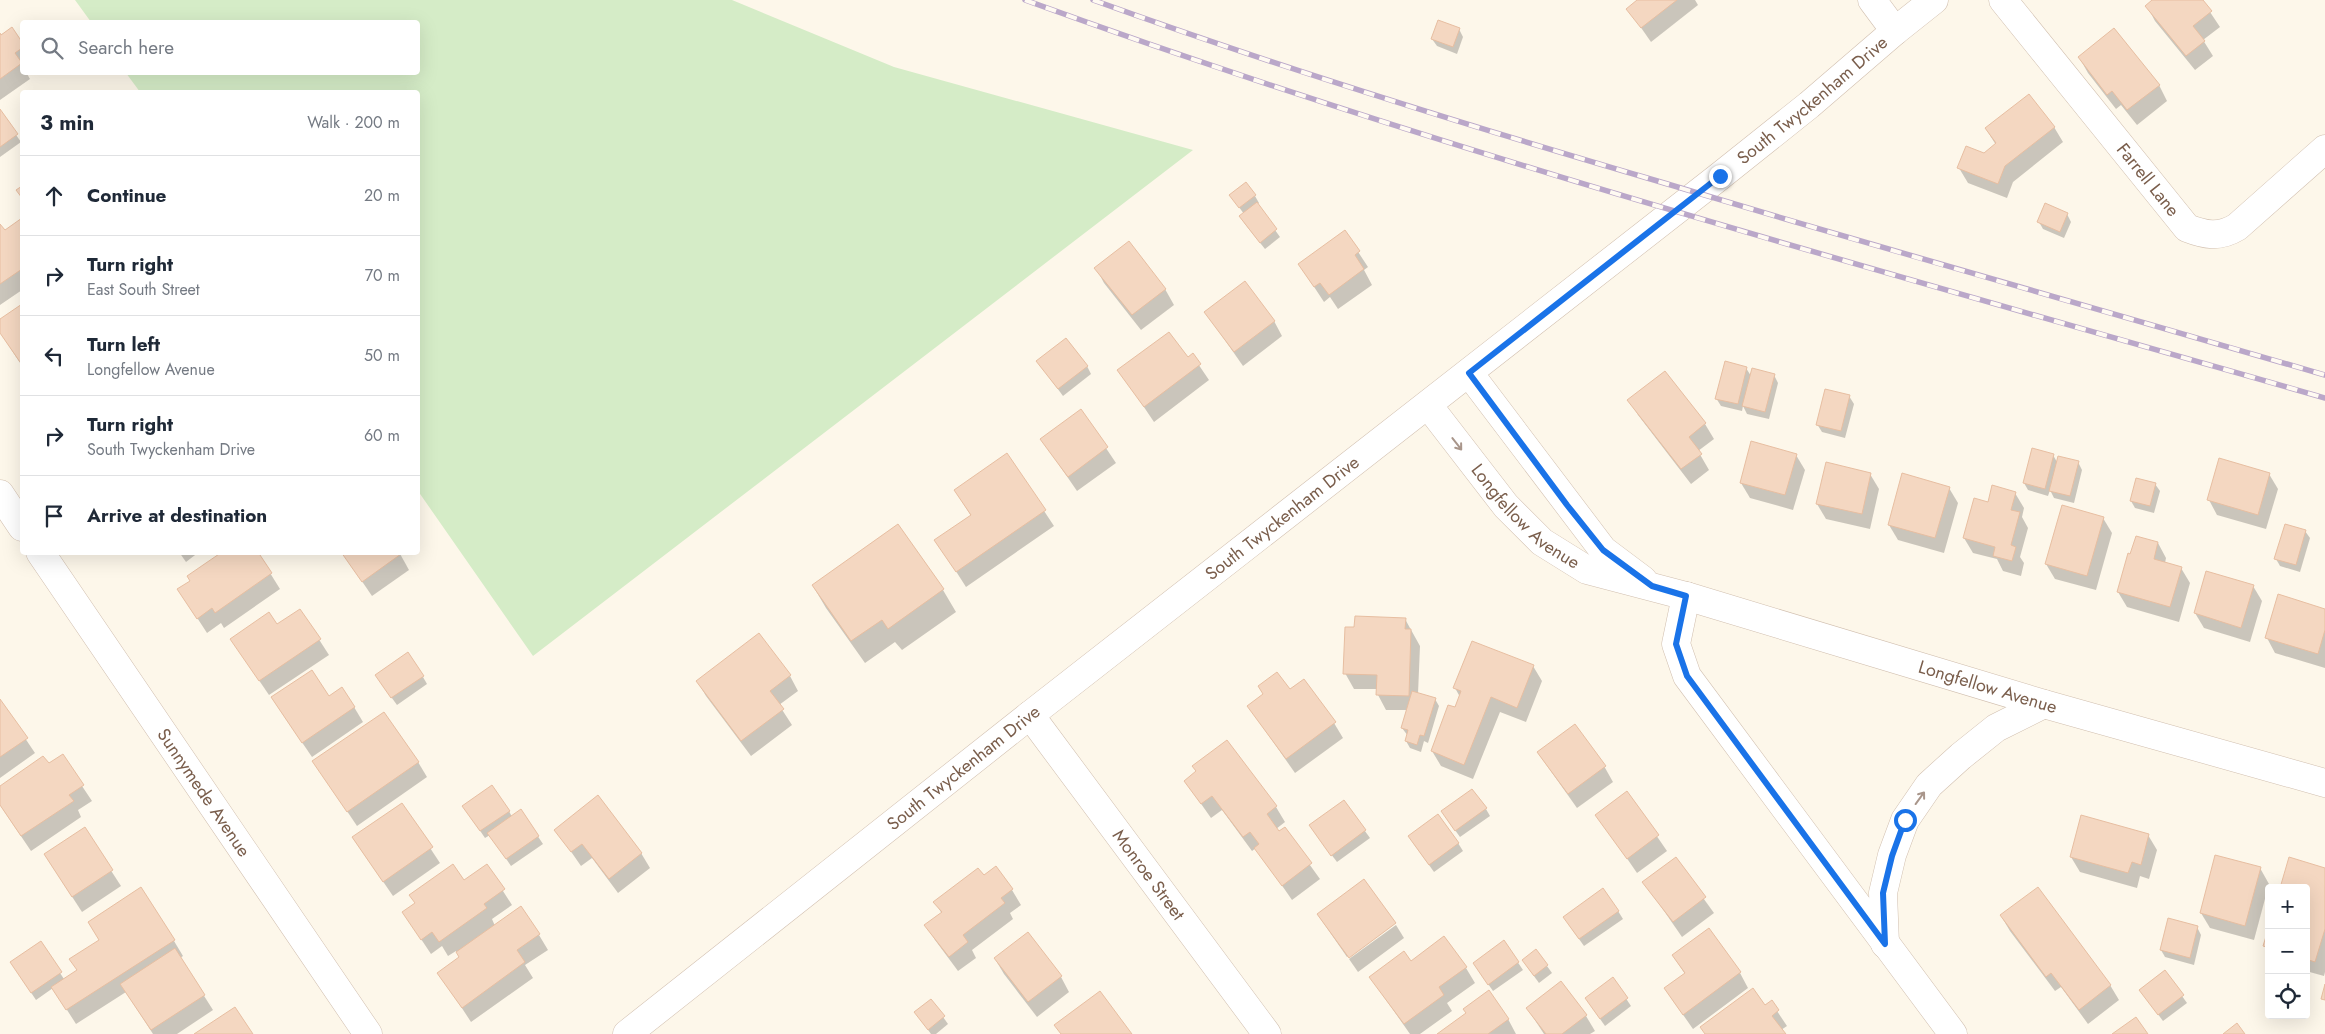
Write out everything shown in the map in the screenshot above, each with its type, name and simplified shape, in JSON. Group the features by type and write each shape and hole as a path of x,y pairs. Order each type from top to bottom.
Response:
{"street":[{"path":"1872,0 1895,31"},
{"name":"South Twyckenham Drive","path":"627,1034 1030,715 1428,406 1809,105 1934,0"},
{"name":"Farrell Lane","path":"2003,0 2187,228 2205,235 2227,234 2325,149"},
{"name":"Longfellow Avenue","path":"1469,373 1567,505 1603,550 1652,586"},
{"name":"Longfellow Avenue","path":"1428,406 1506,506 1542,542 1587,570 1652,586 2044,704 2325,783"},
{"path":"0,494 20,524"},
{"name":"Sunnymede Avenue","path":"42,555 368,1034"},
{"path":"1686,596 1676,644 1687,676 1953,1034"},
{"path":"1885,944 1883,893 1892,856 1905,820 1929,786 1961,756 1996,728 2044,704"},
{"name":"Monroe Street","path":"1030,715 1267,1034"}],"green space":[{"path":"75,0 732,0 894,67 1193,150 533,656 420,494 420,90 139,90 127,75 420,75 420,20 90,20"}],"building":[{"path":"1637,0 1677,0 1641,28 1626,9"},
{"path":"2152,0 2203,0 2212,11 2193,26 2205,41 2186,56 2145,6"},
{"path":"1438,20 1460,28 1453,47 1431,39"},
{"path":"12,27 20,39 20,49 15,53 20,60 20,64 0,79 0,33 1,35"},
{"path":"2114,28 2160,85 2127,110 2112,91 2107,95 2078,57"},
{"path":"2029,94 2055,127 2005,166 1998,184 1957,168 1966,146 1984,153 1996,143 1985,128"},
{"path":"0,109 18,134 0,147"},
{"path":"1246,182 1256,195 1239,208 1229,195"},
{"path":"20,187 20,195 16,190"},
{"path":"1257,202 1277,229 1260,243 1239,216"},
{"path":"2045,203 2068,213 2060,232 2037,222"},
{"path":"20,219 20,270 0,284 0,224 5,230"},
{"path":"1345,230 1360,251 1355,255 1364,269 1329,295 1320,283 1314,287 1298,264"},
{"path":"1129,241 1166,289 1132,315 1094,268"},
{"path":"1245,281 1275,321 1234,352 1204,312"},
{"path":"20,305 20,362 0,333 0,319"},
{"path":"1169,332 1188,357 1193,353 1201,364 1144,407 1117,370"},
{"path":"1066,338 1088,366 1058,389 1036,361"},
{"path":"1725,361 1747,367 1738,404 1715,399"},
{"path":"1752,368 1775,374 1765,412 1742,406"},
{"path":"1665,371 1706,423 1689,437 1702,454 1681,469 1627,400"},
{"path":"1825,389 1850,395 1841,431 1816,425"},
{"path":"1081,409 1108,447 1068,477 1040,439"},
{"path":"1751,441 1797,454 1785,495 1740,483"},
{"path":"2032,448 2054,454 2045,489 2023,483"},
{"path":"1007,453 1046,510 956,572 934,540 971,515 954,490"},
{"path":"2058,456 2079,461 2070,496 2049,491"},
{"path":"2219,458 2270,473 2258,515 2207,500"},
{"path":"1826,462 1871,473 1862,514 1816,504"},
{"path":"1902,473 1950,487 1935,538 1888,525"},
{"path":"2136,478 2156,483 2150,506 2130,501"},
{"path":"1992,485 2016,492 2011,510 2020,512 2011,545 2016,547 2012,561 1993,556 1995,547 1963,538 1974,498 1988,502"},
{"path":"2062,505 2104,517 2087,576 2045,564"},
{"path":"898,524 944,589 888,629 882,620 851,641 812,585"},
{"path":"2285,524 2306,530 2296,565 2274,559"},
{"path":"2136,536 2158,542 2154,559 2182,567 2170,607 2117,592 2128,553 2130,554"},
{"path":"218,555 260,555 272,573 215,613 212,608 197,619 177,589 190,581 187,576"},
{"path":"343,555 400,555 362,582"},
{"path":"2206,571 2254,585 2241,628 2194,613"},
{"path":"2278,594 2325,609 2325,630 2318,654 2265,638"},
{"path":"300,609 321,639 259,681 230,639 269,612 277,624"},
{"path":"1355,616 1406,618 1405,629 1411,629 1409,696 1376,695 1377,675 1343,674 1345,627 1354,627"},
{"path":"759,633 791,675 770,691 784,709 741,741 696,681"},
{"path":"1472,641 1534,665 1517,708 1491,697 1464,765 1431,751 1448,705 1455,707 1461,691 1453,688"},
{"path":"408,652 424,676 391,698 375,675"},
{"path":"312,670 329,696 342,687 355,707 302,743 271,697"},
{"path":"1277,672 1290,689 1304,679 1336,722 1286,759 1247,706 1263,694 1258,686"},
{"path":"1412,691 1436,698 1424,736 1420,735 1417,745 1405,741 1408,730 1401,728"},
{"path":"0,699 28,738 0,757"},
{"path":"384,712 419,762 347,812 312,761"},
{"path":"1575,724 1606,766 1568,794 1537,752"},
{"path":"1227,740 1277,806 1267,814 1279,831 1285,827 1312,863 1282,886 1254,848 1259,844 1250,832 1243,837 1212,796 1201,804 1184,781 1196,771 1192,766"},
{"path":"63,754 84,785 69,795 74,801 21,836 0,805 0,786 43,756 49,763"},
{"path":"492,785 510,811 480,831 462,806"},
{"path":"1472,789 1487,808 1455,831 1441,811"},
{"path":"1627,791 1659,835 1627,859 1595,815"},
{"path":"598,795 642,853 609,879 582,844 571,852 554,830"},
{"path":"1344,800 1366,830 1331,856 1309,825"},
{"path":"402,803 433,847 383,882 352,837"},
{"path":"521,809 539,836 506,859 487,833"},
{"path":"1438,814 1459,843 1429,865 1408,836"},
{"path":"2081,815 2149,834 2141,865 2132,862 2128,873 2070,857"},
{"path":"85,827 113,870 72,897 44,854"},
{"path":"2215,855 2261,867 2245,926 2200,913"},
{"path":"1676,857 1706,897 1673,922 1642,882"},
{"path":"2289,857 2325,868 2325,929 2315,962 2310,960 2310,884 2281,884"},
{"path":"453,864 464,880 487,864 505,889 484,904 487,908 439,942 432,932 421,940 402,912 415,903 409,895"},
{"path":"996,866 1013,889 1001,898 1005,903 963,935 968,942 949,957 924,925 942,912 933,902 978,868 984,875"},
{"path":"1364,879 1396,923 1349,958 1317,914"},
{"path":"141,887 175,940 66,1010 51,987 77,970 69,959 99,940 88,922"},
{"path":"2038,887 2111,985 2079,1010 2051,973 2046,977 2000,915"},
{"path":"1603,888 1619,911 1579,939 1563,917"},
{"path":"521,906 540,934 517,950 525,962 462,1008 437,973 459,957 456,952"},
{"path":"2168,918 2198,926 2190,958 2160,950"},
{"path":"1709,928 1741,972 1683,1015 1664,988 1685,973 1672,955"},
{"path":"1028,932 1062,976 1028,1002 994,958"},
{"path":"1444,936 1467,967 1439,987 1444,995 1404,1024 1369,977 1404,951 1411,961"},
{"path":"1504,940 1519,962 1488,985 1473,963"},
{"path":"41,941 62,972 31,993 10,962"},
{"path":"175,948 205,995 151,1030 120,984"},
{"path":"1536,949 1548,965 1534,976 1522,960"},
{"path":"2165,970 2184,995 2158,1015 2139,990"},
{"path":"1613,977 1628,998 1600,1019 1585,998"},
{"path":"1561,981 1587,1015 1562,1034 1546,1034 1526,1008"},
{"path":"2325,984 2325,1000 2321,999"},
{"path":"1753,988 1765,1005 1772,1000 1779,1010 1772,1016 1786,1034 1705,1034 1700,1027"},
{"path":"1489,990 1509,1019 1488,1034 1437,1034 1466,1013 1463,1009"},
{"path":"1100,991 1132,1034 1061,1034 1054,1025"},
{"path":"931,999 945,1016 928,1030 914,1012"},
{"path":"235,1007 253,1034 194,1034"},
{"path":"2136,1017 2148,1034 2112,1034"},
{"path":"2237,1023 2245,1034 2223,1034"}],"railway":[{"path":"1025,0 1347,110 1509,161 1835,258 2325,398"},
{"path":"1093,0 1302,72 1513,138 1821,230 2325,375"}],"route":[{"path":"1720,176 1469,373 1567,505 1603,550 1652,586 1686,596 1676,644 1687,676 1885,944 1883,893 1892,856 1905,820"}]}
